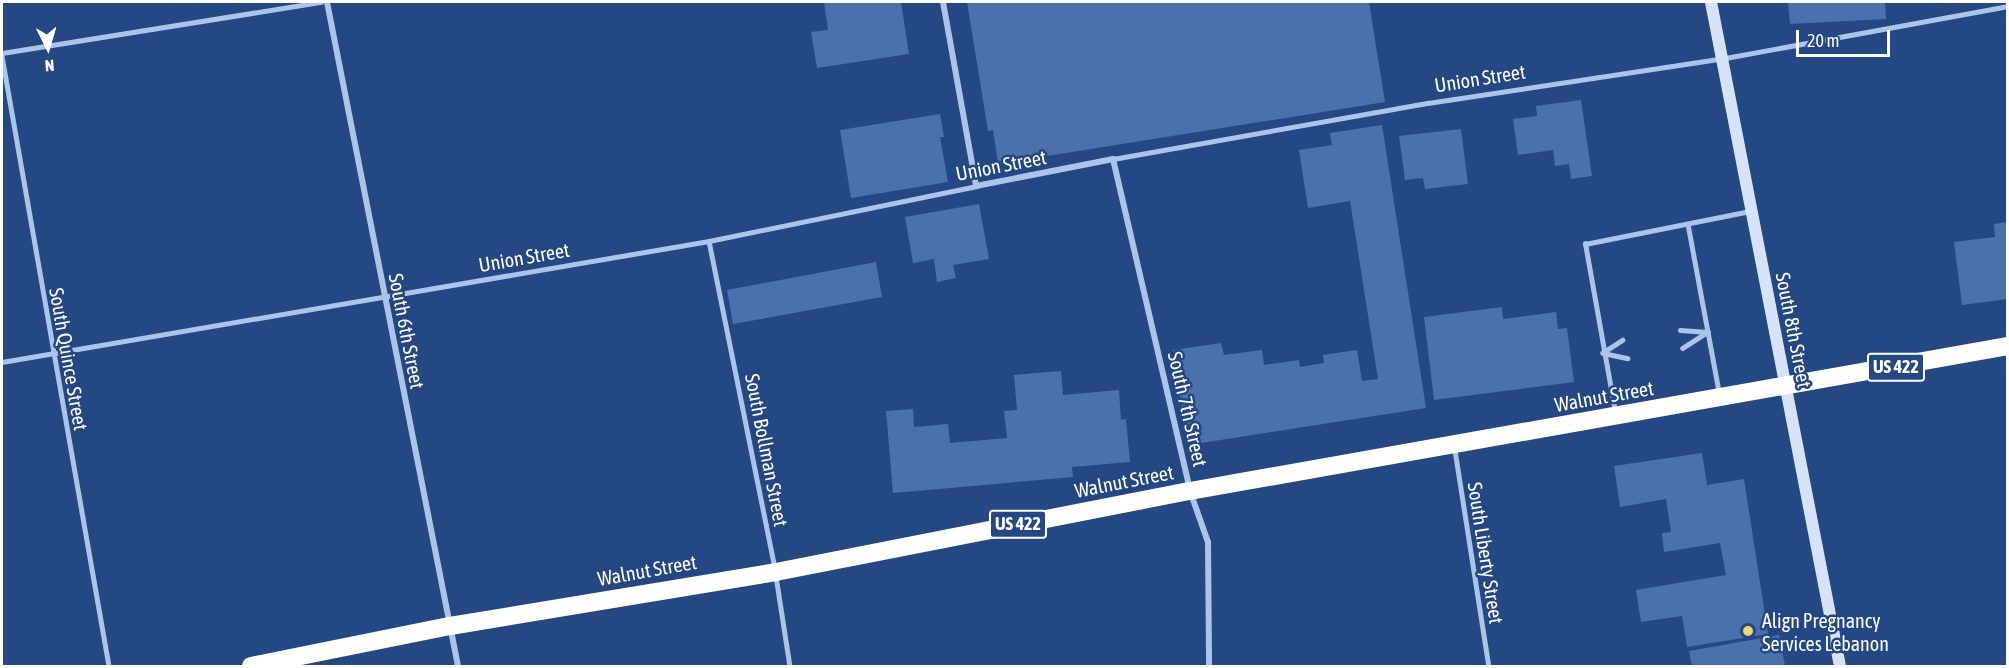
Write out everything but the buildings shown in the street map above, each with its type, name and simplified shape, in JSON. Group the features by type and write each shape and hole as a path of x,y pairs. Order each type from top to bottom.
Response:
{"highway":[{"name":"Walnut Street","path":"251,666 450,626 776,572 1190,491 1785,388 2007,346"}],"street":[{"name":"South 6th Street","path":"327,2 383,298 458,666"},
{"path":"943,2 976,186"},
{"name":"South 8th Street","path":"1711,2 1720,59 1840,666"},
{"name":"Union Street","path":"976,186 1113,159"},
{"name":"South 7th Street","path":"1113,159 1190,491 1208,542 1209,666"}],"lane":[{"path":"2,54 321,2"},
{"name":"Union Street","path":"1113,159 1428,103 1720,59 2007,6"},
{"name":"South Quince Street","path":"2,54 109,666"},
{"name":"Union Street","path":"2,362 709,241 976,186"},
{"path":"1616,417 1585,244 1750,211"},
{"path":"1688,224 1721,399"},
{"name":"South Bollman Street","path":"709,241 776,572 790,666"},
{"path":"1680,330 1708,332"},
{"path":"1683,348 1708,332"},
{"path":"1603,353 1623,340"},
{"path":"1603,353 1627,358"},
{"name":"South Liberty Street","path":"1454,444 1489,666"}],"place":[{"name":"Align Pregnancy Services Lebanon","path":"1748,631"}]}
